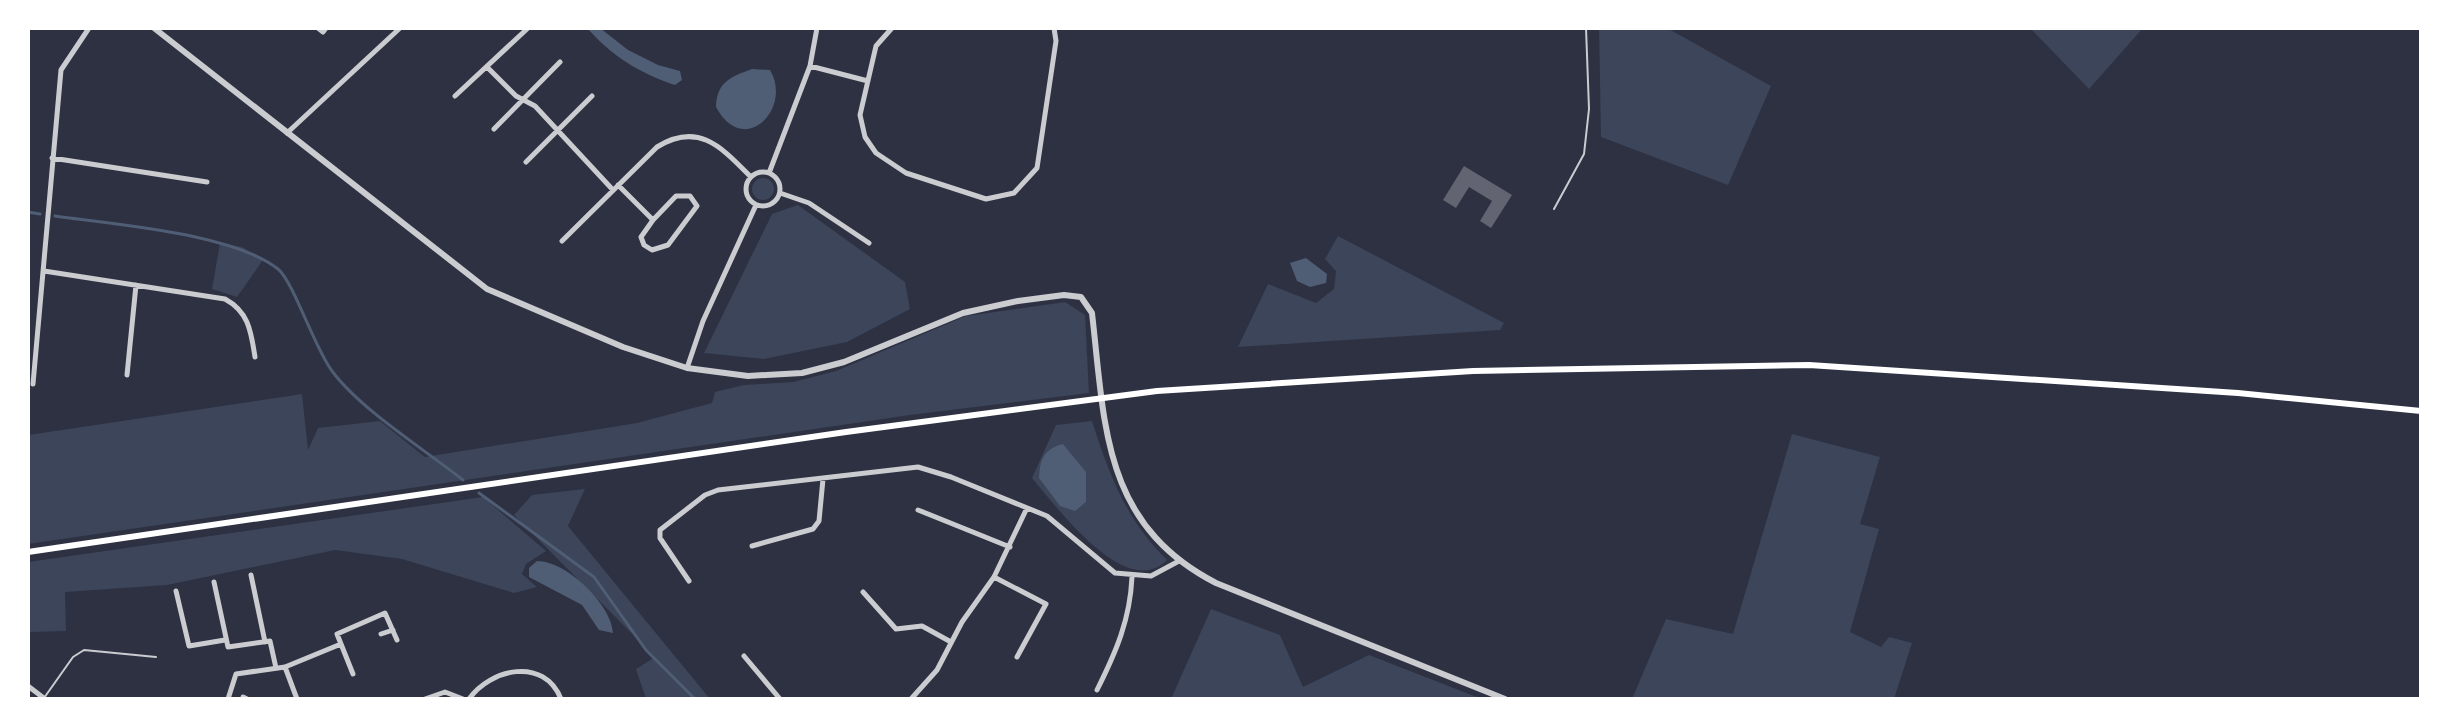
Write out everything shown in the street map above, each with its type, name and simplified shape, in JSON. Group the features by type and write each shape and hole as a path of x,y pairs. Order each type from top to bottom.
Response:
{"main road":[{"path":"28,552 846,432 1157,391 1473,371 1809,365 2238,393 2421,411"}],"street":[{"path":"33,384 61,70 66,58 89,28"},
{"path":"154,28 487,289 623,347 687,368 729,376 802,373 844,362 963,313 1072,295 1089,303 1111,462 1131,507 1152,535 1179,561 1216,583 1505,699"},
{"path":"318,28 323,32 326,28"},
{"path":"287,133 400,28"},
{"path":"455,96 528,28"},
{"path":"769,173 810,66 817,28"},
{"path":"892,28 876,46 860,115 865,137 876,153 906,173 977,198 1003,197 1023,186 1040,158 1056,41 1054,28"},
{"path":"494,129 560,62"},
{"path":"810,66 868,81"},
{"path":"487,67 535,106 556,131 653,220"},
{"path":"526,162 592,96"},
{"path":"562,241 657,147 671,138 684,136 718,145 751,177"},
{"path":"52,158 207,182"},
{"path":"756,205 747,195 751,177 759,172 769,173 777,179 780,193"},
{"path":"756,205 771,204 780,193"},
{"path":"780,193 809,203 869,243"},
{"path":"676,196 690,196 697,206 681,233 657,251 647,248 642,241 653,220 676,196"},
{"path":"687,368 703,321 756,205"},
{"path":"44,271 205,295 235,304 248,321 255,357"},
{"path":"127,375 136,285"},
{"path":"689,581 660,538 663,525 712,491 918,467 951,477 1061,524 1115,573 1132,577 1151,576 1179,561"},
{"path":"752,546 813,529 819,521 823,479"},
{"path":"911,699 937,670 951,642 994,577 1027,508"},
{"path":"918,510 1010,547"},
{"path":"251,575 265,642"},
{"path":"994,577 1046,604 1017,657"},
{"path":"1097,690 1121,645 1129,616 1132,577"},
{"path":"214,582 228,647 270,641 276,668"},
{"path":"176,591 189,646 225,640"},
{"path":"863,592 896,629 922,626 951,642"},
{"path":"353,674 337,634 385,613 397,640"},
{"path":"381,634 393,630"},
{"path":"228,699 236,674 285,667 341,644"},
{"path":"744,656 780,699"},
{"path":"285,667 297,699"},
{"path":"425,699 445,692 466,699 487,682 526,670 538,671 549,678 561,699"},
{"path":"28,686 44,699"}],"lane":[{"path":"1554,209 1584,154 1589,109 1586,28"},
{"path":"44,699 73,657 84,650 156,657"}],"shaded area":[{"path":"587,28 600,28 628,50 658,65 680,71 682,80 675,85 638,69 606,47"},
{"path":"1599,28 1667,28 1771,86 1728,185 1601,137"},
{"path":"2030,28 2143,28 2089,89"},
{"path":"752,69 770,70 775,99 762,122 751,128 739,128 727,122 716,107 717,99 726,82"},
{"path":"763,178 771,181 774,189 771,197 763,200 755,197 752,189 755,181"},
{"path":"798,205 905,282 910,309 847,342 764,359 704,353 772,214"},
{"path":"1338,236 1504,323 1500,330 1238,347 1268,284 1316,303 1334,289 1336,271 1325,259"},
{"path":"220,243 242,247 263,260 237,297 212,289"},
{"path":"1306,258 1327,274 1326,283 1310,287 1297,281 1290,263"},
{"path":"1065,302 1085,315 1089,393 910,415 28,544 28,435 302,394 308,450 318,428 380,421 425,457 637,423 712,403 715,392 744,385 793,382 836,371 966,316"},
{"path":"1092,421 1120,495 1140,529 1167,560 1150,570 1132,569 1093,545 1032,478 1056,425"},
{"path":"1792,434 1880,457 1860,524 1879,529 1850,632 1881,647 1889,637 1912,643 1894,699 1632,699 1666,619 1733,634"},
{"path":"1063,444 1086,472 1086,502 1075,511 1060,506 1039,478 1044,456"},
{"path":"585,489 568,526 710,699 646,699 636,669 655,657 514,515 532,495"},
{"path":"483,497 546,551 526,564 522,574 537,587 514,593 402,559 335,550 167,585 65,592 66,631 28,632 28,562"},
{"path":"537,561 561,568 586,586 605,610 613,633 599,630 582,605 529,577 529,568"},
{"path":"1211,609 1280,635 1303,687 1369,655 1482,699 1171,699"}],"building":[{"path":"1464,166 1512,195 1491,228 1480,221 1492,201 1469,187 1456,208 1443,200"}],"waterway":[{"path":"28,212 40,214"},
{"path":"55,216 203,239 258,257 278,269 290,287 325,361 344,386 463,480"},
{"path":"479,493 594,577 646,650 695,699"}]}
